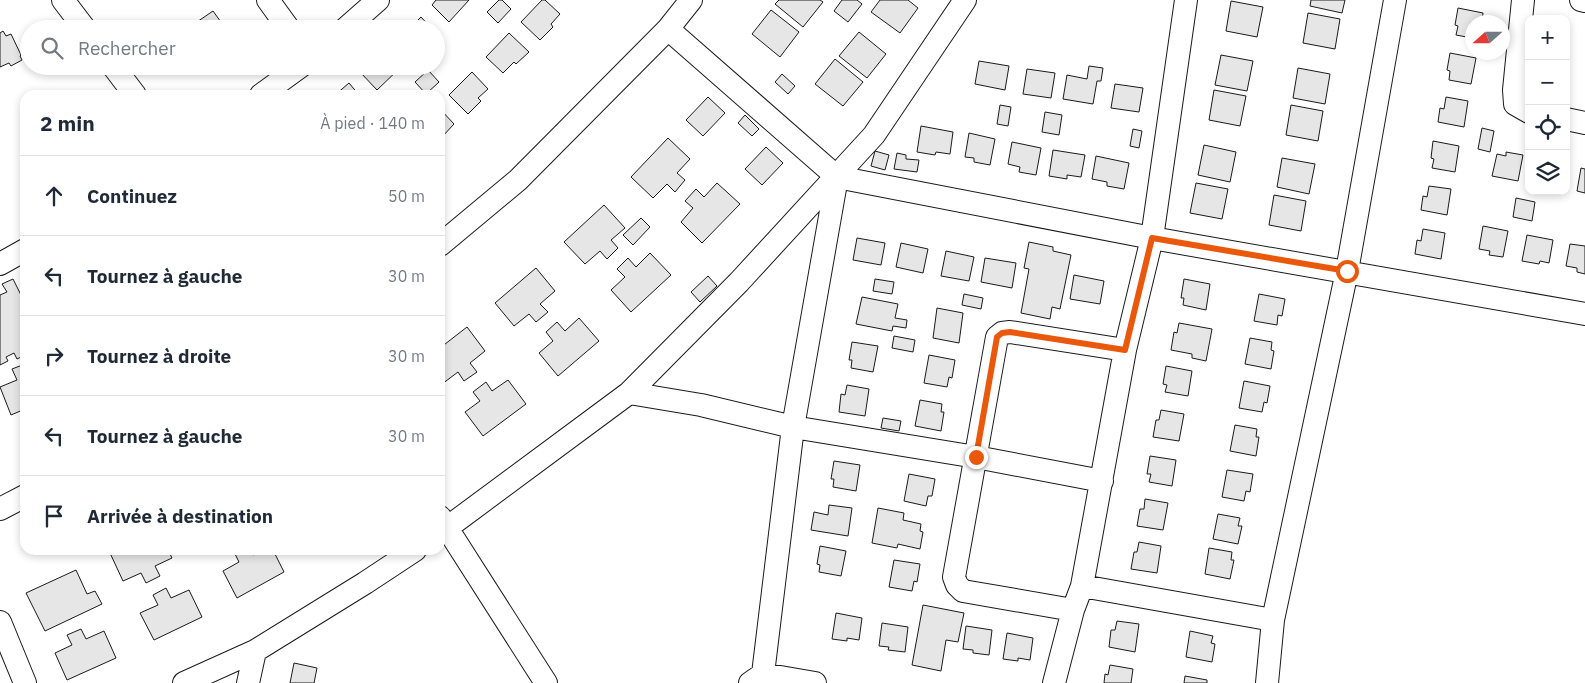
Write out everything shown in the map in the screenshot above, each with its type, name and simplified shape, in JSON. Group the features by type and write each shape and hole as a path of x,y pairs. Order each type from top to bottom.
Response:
{"street":[{"path":"63,0 78,20"},
{"path":"268,0 282,20"},
{"path":"355,20 378,0"},
{"path":"445,240 518,180 668,30 691,0"},
{"path":"445,524 629,393 739,282 874,136 965,0"},
{"path":"1054,683 1073,610 1082,586 1125,350 1152,238 1186,0"},
{"path":"1267,683 1273,620 1347,271 1396,0"},
{"path":"1523,0 1514,90 1515,104 1525,110"},
{"path":"1581,0 1585,1"},
{"path":"668,30 836,177 1152,238 1585,314"},
{"path":"120,75 131,90"},
{"path":"268,90 289,75"},
{"path":"1570,120 1585,123"},
{"path":"815,683 756,679 793,427 836,177"},
{"path":"0,264 20,253"},
{"path":"1073,610 963,591 957,585 954,577 997,337 1002,333 1010,332 1125,350"},
{"path":"629,393 701,406 793,427 1102,480"},
{"path":"0,509 20,499"},
{"path":"445,531 546,683"},
{"path":"184,683 255,651 407,555"},
{"path":"1082,586 1273,620"},
{"path":"0,622 25,683"},
{"path":"248,683 255,651"}],"building":[{"path":"436,0 469,0 449,22 432,5"},
{"path":"499,0 502,0 511,9 498,23 487,12"},
{"path":"542,0 545,0 560,14 551,24 553,27 540,40 521,22"},
{"path":"779,0 820,0 823,2 803,27 775,4"},
{"path":"842,0 857,0 862,4 848,22 834,11"},
{"path":"880,0 908,0 918,8 900,33 871,12"},
{"path":"1311,0 1345,0 1342,13 1310,6"},
{"path":"1231,1 1263,7 1257,37 1226,31"},
{"path":"1458,8 1483,13 1483,15 1465,15 1465,37 1456,35 1458,26 1455,25"},
{"path":"771,10 799,32 780,57 752,34"},
{"path":"213,11 220,20 200,20"},
{"path":"1308,13 1340,19 1335,49 1303,43"},
{"path":"3,31 6,36 11,34 20,53 20,61 11,66 9,63 0,67 0,33"},
{"path":"859,32 886,54 867,78 839,56"},
{"path":"509,33 529,52 516,64 514,62 503,73 486,57"},
{"path":"1450,53 1465,56 1465,60 1476,60 1471,84 1449,80 1450,71 1447,70"},
{"path":"1221,55 1253,61 1247,91 1215,85"},
{"path":"835,59 863,82 843,106 815,84"},
{"path":"979,61 1009,66 1005,90 975,84"},
{"path":"1089,66 1103,68 1101,81 1097,81 1093,104 1063,99 1067,75 1087,79"},
{"path":"1298,68 1330,74 1325,104 1293,98"},
{"path":"1027,69 1055,73 1051,98 1023,94"},
{"path":"472,72 488,89 478,98 481,101 468,114 449,95"},
{"path":"782,74 795,86 788,94 775,82"},
{"path":"363,75 393,75 377,90"},
{"path":"423,75 433,75 439,82 430,90 422,90 415,82"},
{"path":"349,83 355,90 341,90"},
{"path":"1115,84 1143,88 1139,112 1111,108"},
{"path":"1214,90 1246,96 1240,126 1209,120"},
{"path":"708,97 725,113 703,136 686,120"},
{"path":"1446,97 1468,101 1464,127 1438,122 1440,108 1444,109"},
{"path":"1000,105 1011,107 1008,126 997,124"},
{"path":"1291,105 1323,111 1318,141 1286,135"},
{"path":"1045,112 1062,115 1059,135 1042,132"},
{"path":"445,114 454,124 445,134"},
{"path":"745,115 759,129 752,136 738,123"},
{"path":"921,126 953,132 950,154 936,152 935,155 917,152"},
{"path":"1482,128 1494,131 1490,152 1478,149"},
{"path":"1133,129 1142,131 1139,148 1130,146"},
{"path":"969,133 995,139 990,165 974,162 974,158 965,157"},
{"path":"668,138 690,159 677,173 685,180 675,192 667,184 653,198 631,177"},
{"path":"1433,141 1459,146 1455,172 1432,168 1434,159 1431,158"},
{"path":"1012,142 1041,148 1036,175 1019,172 1020,167 1008,164"},
{"path":"1204,145 1236,152 1230,182 1198,175"},
{"path":"766,147 783,163 762,185 745,169"},
{"path":"1053,150 1085,155 1081,177 1067,175 1067,179 1049,176"},
{"path":"875,151 889,155 885,170 871,166"},
{"path":"1506,152 1523,155 1518,181 1492,176 1497,154 1506,156"},
{"path":"897,153 906,155 906,159 919,160 917,172 894,169"},
{"path":"1096,156 1129,163 1124,189 1107,186 1107,182 1092,179"},
{"path":"1282,158 1315,164 1309,194 1277,187"},
{"path":"1581,168 1585,169 1585,193 1577,191"},
{"path":"717,183 740,204 702,243 681,222 693,208 685,201 696,189 704,197"},
{"path":"1196,183 1228,189 1222,219 1190,213"},
{"path":"1429,186 1451,189 1447,215 1421,210 1423,196 1427,197"},
{"path":"1274,195 1306,201 1301,231 1269,225"},
{"path":"1516,198 1535,202 1532,221 1513,217"},
{"path":"604,205 625,228 611,240 618,248 607,259 600,251 585,264 564,242"},
{"path":"641,218 650,227 633,245 623,235"},
{"path":"1483,226 1508,231 1503,257 1489,255 1490,251 1479,249"},
{"path":"1423,229 1445,233 1441,259 1415,254 1417,240 1421,241"},
{"path":"1527,235 1553,240 1549,263 1540,261 1539,264 1522,261"},
{"path":"857,238 885,243 881,265 853,260"},
{"path":"1029,242 1053,247 1053,251 1071,255 1060,309 1052,307 1050,319 1021,313 1029,269 1024,268"},
{"path":"901,243 928,249 923,273 896,267"},
{"path":"1570,244 1585,246 1585,274 1577,272 1577,268 1566,266"},
{"path":"946,251 974,257 969,281 941,276"},
{"path":"650,253 671,275 631,312 611,290 625,277 617,269 628,258 636,267"},
{"path":"985,258 1016,263 1012,288 981,282"},
{"path":"536,268 555,291 540,304 548,312 536,322 529,314 514,326 495,303"},
{"path":"1074,275 1104,281 1100,304 1070,299"},
{"path":"708,276 717,286 700,302 691,292"},
{"path":"13,279 20,293 20,358 17,359 14,353 6,357 8,361 0,365 0,295 7,292 2,284"},
{"path":"875,279 894,282 892,294 873,291"},
{"path":"1184,279 1210,284 1206,310 1183,305 1184,298 1181,298"},
{"path":"964,294 983,298 981,309 962,305"},
{"path":"1259,294 1285,299 1282,316 1278,315 1277,325 1254,321"},
{"path":"862,297 898,304 895,318 907,320 906,328 893,326 892,331 856,324"},
{"path":"937,308 963,313 959,343 933,338"},
{"path":"579,318 599,341 558,376 539,353 553,341 546,332 557,322 565,331"},
{"path":"1179,323 1212,329 1206,361 1192,358 1192,354 1171,350 1174,332 1177,333"},
{"path":"467,327 485,351 470,363 477,372 464,381 458,372 445,382 445,344"},
{"path":"894,336 915,340 913,352 892,348"},
{"path":"1250,338 1272,342 1271,350 1274,351 1271,369 1245,364"},
{"path":"852,342 878,346 873,372 851,368 852,360 849,360"},
{"path":"929,355 955,360 952,378 949,377 947,387 924,383"},
{"path":"20,366 20,411 11,415 0,387 17,380 12,369"},
{"path":"1166,366 1192,371 1188,396 1165,392 1167,385 1163,384"},
{"path":"508,380 526,404 483,436 465,412 480,401 473,392 486,382 492,391"},
{"path":"1244,381 1270,386 1267,403 1264,402 1262,412 1239,408"},
{"path":"847,385 869,389 865,416 839,412 841,394 845,395"},
{"path":"920,400 942,404 941,412 944,412 941,431 915,426"},
{"path":"1161,410 1184,414 1179,441 1153,437 1156,420 1159,420"},
{"path":"883,418 901,421 899,431 881,428"},
{"path":"1235,425 1257,429 1256,437 1259,437 1256,456 1230,451"},
{"path":"1150,456 1176,460 1172,486 1149,482 1151,474 1147,474"},
{"path":"834,461 860,465 856,491 833,487 834,479 831,479"},
{"path":"1227,470 1253,474 1250,492 1246,491 1244,501 1222,497"},
{"path":"909,474 935,479 932,496 928,496 926,506 904,501"},
{"path":"1145,499 1168,503 1163,530 1137,526 1140,509 1144,509"},
{"path":"829,505 852,508 848,536 811,530 814,512 828,515"},
{"path":"878,508 904,513 903,520 921,524 920,531 923,532 920,549 898,544 897,548 872,543"},
{"path":"1218,514 1240,518 1238,526 1242,526 1238,544 1213,539"},
{"path":"1139,542 1161,546 1157,573 1131,569 1134,552 1137,552"},
{"path":"820,546 846,551 841,576 819,572 820,565 817,564"},
{"path":"1209,548 1232,552 1231,560 1234,560 1230,579 1205,574"},
{"path":"111,555 170,555 172,558 155,566 160,576 146,583 141,573 123,581"},
{"path":"236,555 276,555 284,572 237,598 223,571 239,562"},
{"path":"894,560 920,564 917,582 914,581 912,591 889,587"},
{"path":"76,570 87,594 95,591 102,604 45,631 26,593"},
{"path":"166,588 171,598 189,590 202,617 154,640 140,613 158,605 153,595"},
{"path":"923,605 964,613 958,642 946,640 941,671 912,665"},
{"path":"836,613 862,618 859,640 847,638 847,641 832,639"},
{"path":"1117,621 1139,624 1135,652 1109,647 1111,630 1115,630"},
{"path":"882,623 908,627 905,652 888,650 889,647 879,646"},
{"path":"966,626 992,630 989,655 973,653 973,650 963,649"},
{"path":"81,629 86,639 104,631 116,658 67,680 55,653 72,645 67,635"},
{"path":"1190,631 1213,636 1211,643 1215,644 1212,662 1186,657"},
{"path":"1007,633 1033,638 1030,660 1018,658 1018,661 1003,659"},
{"path":"294,663 317,668 314,683 290,683"},
{"path":"1110,665 1133,669 1131,683 1104,683 1105,674 1108,675"},
{"path":"1185,676 1207,680 1207,683 1184,683"}],"route":[{"path":"976,457 997,337 1002,333 1010,332 1125,350 1152,238 1347,271"}]}
